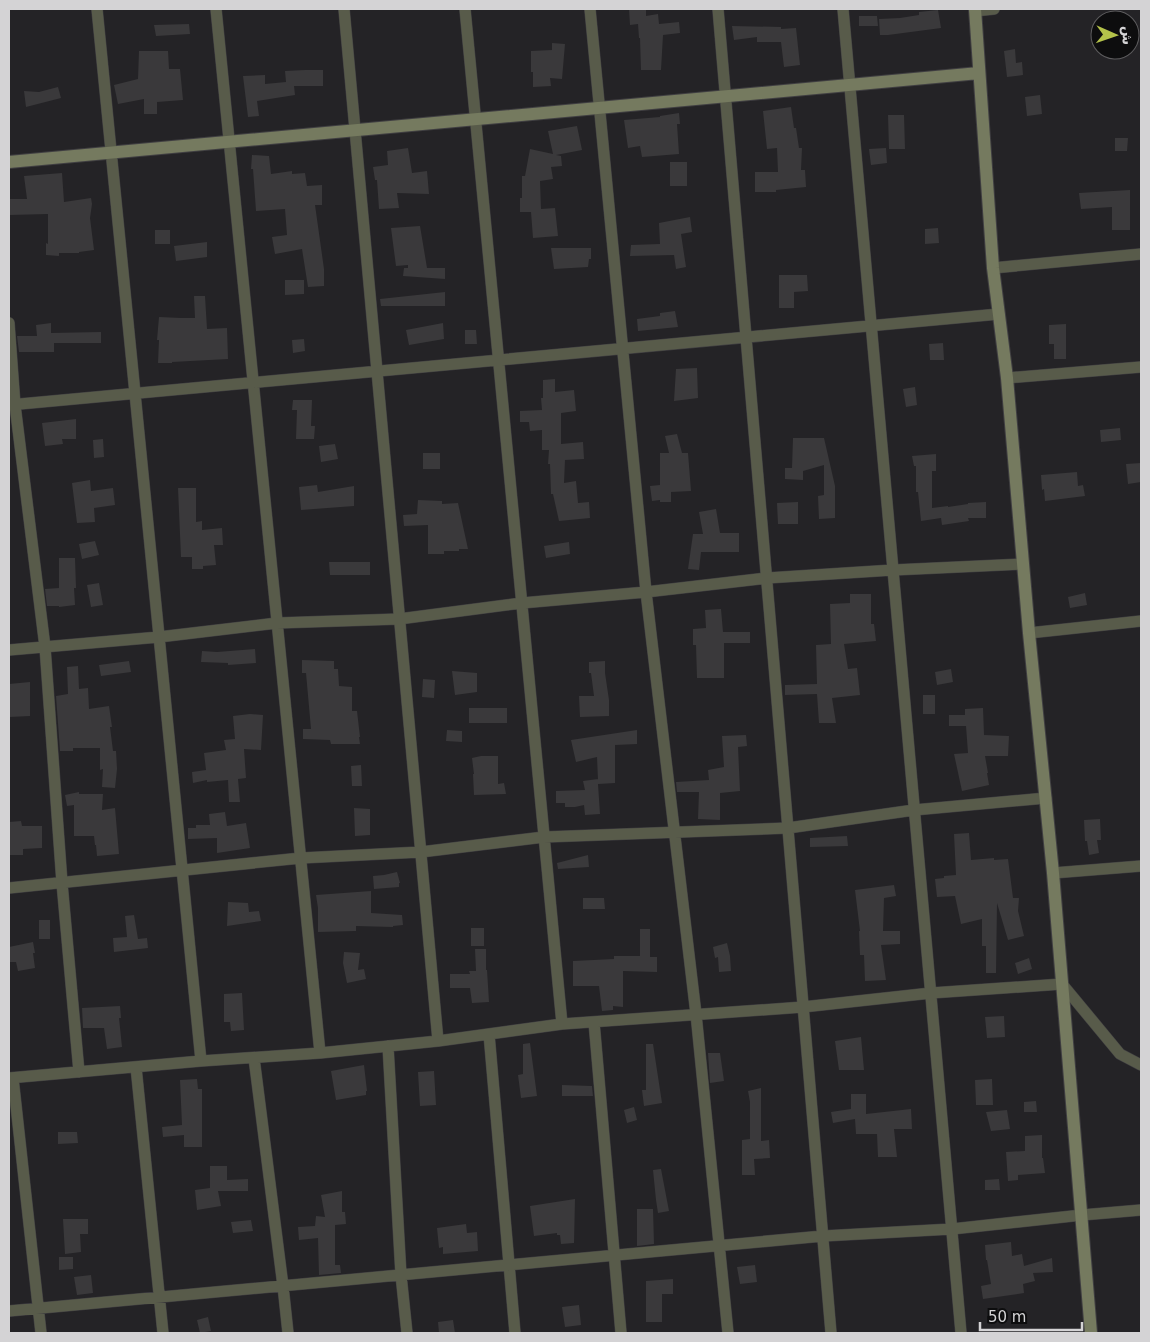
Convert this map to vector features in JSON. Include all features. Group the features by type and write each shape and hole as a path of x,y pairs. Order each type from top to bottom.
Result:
{"street":[{"path":"97,9 201,1061"},
{"path":"216,9 320,1053"},
{"path":"344,9 438,1041"},
{"path":"465,9 562,1024"},
{"path":"590,9 646,592 696,1014 728,1333"},
{"path":"718,9 831,1333"},
{"path":"843,9 961,1333"},
{"path":"994,9 975,10 993,268 1007,378 1029,633 1053,873 1092,1333"},
{"path":"9,162 979,73"},
{"path":"993,268 1141,254"},
{"path":"12,405 999,314"},
{"path":"9,323 12,405 45,647 62,883 79,1072"},
{"path":"1007,378 1141,367"},
{"path":"9,650 159,637 277,623 399,619 522,603 646,592 766,578 1023,564"},
{"path":"1029,633 1141,621"},
{"path":"9,888 300,858 421,852 544,836 788,828 914,810 1046,798"},
{"path":"1053,873 1141,866"},
{"path":"41,1333 11,1078 201,1061 320,1053 438,1041 562,1024 1062,984"},
{"path":"1062,984 1120,1054 1141,1064"},
{"path":"594,1022 622,1333"},
{"path":"489,1034 514,1333"},
{"path":"388,1046 406,1333"},
{"path":"254,1058 288,1333"},
{"path":"136,1067 163,1333"},
{"path":"9,1311 823,1236 952,1229 1141,1210"}],"building":[{"path":"629,9 646,9 646,16 658,14 659,24 679,22 680,33 663,35 661,70 641,70 638,24 630,25"},
{"path":"938,10 941,28 880,35 879,19 900,18 919,15 919,12"},
{"path":"859,16 877,16 878,26 859,26"},
{"path":"189,24 190,34 156,36 154,25"},
{"path":"732,26 796,28 800,65 784,67 781,42 757,42 757,37 734,40"},
{"path":"552,43 565,44 562,79 550,78 551,86 533,87 531,51 552,50"},
{"path":"1015,49 1016,63 1022,62 1023,75 1007,77 1004,51"},
{"path":"139,51 168,51 169,69 180,69 183,100 157,102 157,114 144,114 144,99 118,104 114,85 138,79"},
{"path":"323,70 323,86 294,86 295,95 257,101 259,116 248,117 243,76 265,75 265,84 286,82 285,71"},
{"path":"58,87 61,98 26,107 24,91 39,92"},
{"path":"1040,95 1042,114 1027,116 1025,97"},
{"path":"791,107 799,148 802,148 801,170 805,170 806,187 776,190 776,192 755,192 755,172 778,172 777,148 767,149 763,111"},
{"path":"679,113 680,124 677,124 679,154 642,157 640,146 628,148 624,120 660,117"},
{"path":"888,115 904,115 905,149 889,149"},
{"path":"577,126 582,150 556,155 561,156 562,166 551,167 553,179 540,181 541,209 555,208 558,236 533,238 531,212 520,212 522,176 525,176 530,149 553,154 548,131"},
{"path":"1115,138 1128,138 1127,151 1115,151"},
{"path":"408,148 412,173 427,171 429,194 397,193 399,208 379,209 377,180 375,180 373,167 388,165 387,151"},
{"path":"886,148 887,163 871,165 869,149"},
{"path":"252,155 269,156 271,174 292,171 292,174 305,173 307,186 322,185 322,205 315,205 324,269 324,286 308,287 302,249 275,254 272,237 287,235 285,209 256,211 253,169 251,169"},
{"path":"670,162 687,162 687,186 670,186"},
{"path":"62,173 64,202 91,198 90,218 94,250 79,253 59,253 59,256 46,255 48,214 9,215 9,199 27,199 24,176"},
{"path":"1130,190 1130,230 1112,230 1112,207 1081,209 1079,193"},
{"path":"690,217 692,232 681,234 686,267 676,269 674,255 630,256 631,245 660,244 659,223"},
{"path":"420,226 427,268 445,268 445,279 403,276 404,268 408,268 408,265 396,266 391,228"},
{"path":"938,228 939,243 925,244 925,229"},
{"path":"155,230 170,230 170,244 155,244"},
{"path":"207,242 207,257 176,261 174,246"},
{"path":"551,248 591,248 591,259 589,259 588,267 554,269"},
{"path":"779,275 807,275 808,291 794,292 794,308 779,308"},
{"path":"285,280 304,280 304,294 285,295"},
{"path":"445,292 445,306 381,306 380,299"},
{"path":"194,296 205,296 207,329 227,328 228,359 158,363 159,317 195,318"},
{"path":"675,311 678,327 638,331 637,319 660,316 660,313"},
{"path":"51,323 51,333 101,332 101,343 54,343 54,352 19,352 17,336 37,336 36,325"},
{"path":"443,323 444,339 409,345 406,330"},
{"path":"1066,324 1066,359 1054,359 1054,344 1049,344 1049,325"},
{"path":"465,330 476,330 477,344 465,344"},
{"path":"304,339 305,351 293,353 292,340"},
{"path":"943,343 944,360 930,360 929,344"},
{"path":"697,368 698,398 674,401 676,369"},
{"path":"555,379 555,392 574,390 576,411 561,413 561,444 583,442 584,459 565,460 564,483 576,481 578,503 589,502 590,518 559,521 553,494 551,494 550,464 548,464 549,450 542,450 542,430 530,431 529,422 520,422 520,411 542,410 543,380"},
{"path":"915,387 917,405 906,407 903,389"},
{"path":"293,400 312,400 311,426 315,426 314,439 296,439 297,410 292,410"},
{"path":"76,419 76,439 62,439 63,444 45,446 42,423"},
{"path":"1120,428 1121,440 1101,442 1100,430"},
{"path":"677,434 682,453 688,453 691,491 671,492 671,502 652,501 650,486 660,485 660,453 669,453 665,436"},
{"path":"793,438 824,438 835,486 835,518 819,519 818,496 824,495 824,465 803,471 803,480 785,479 785,468 792,468"},
{"path":"103,439 104,457 94,458 93,440"},
{"path":"335,444 338,459 321,462 319,446"},
{"path":"423,453 440,453 440,469 423,469"},
{"path":"936,454 936,471 932,471 932,508 986,502 986,518 968,518 969,521 942,525 941,518 921,521 918,492 916,492 916,466 914,466 912,456"},
{"path":"1141,463 1141,482 1128,484 1126,464"},
{"path":"1077,472 1078,486 1083,485 1085,496 1045,501 1041,475"},
{"path":"90,480 91,491 113,488 115,505 94,508 95,522 77,523 72,483"},
{"path":"317,485 318,492 354,486 354,506 301,510 299,487"},
{"path":"178,488 196,488 196,522 202,521 202,530 222,528 223,545 214,545 216,565 203,566 203,569 192,569 192,557 181,557"},
{"path":"418,500 442,501 442,504 458,503 468,549 444,551 444,554 428,554 428,525 404,526 403,515 417,514"},
{"path":"798,502 798,524 778,524 777,503"},
{"path":"716,509 720,533 739,533 739,552 701,552 699,570 688,569 693,534 703,534 699,512"},
{"path":"95,541 99,555 82,559 79,544"},
{"path":"569,542 570,554 546,558 544,546"},
{"path":"59,558 75,558 75,605 47,606 45,589 59,588"},
{"path":"329,562 370,562 370,575 330,575"},
{"path":"99,583 103,605 91,607 87,585"},
{"path":"1085,593 1087,605 1070,608 1068,597"},
{"path":"850,594 871,594 871,624 874,624 876,641 844,644 848,669 857,668 860,695 832,698 836,723 819,723 817,694 785,695 785,685 817,684 816,645 831,644 830,604 850,603"},
{"path":"721,609 723,632 750,632 750,643 724,643 724,678 697,678 696,645 693,645 693,629 706,628 705,610"},
{"path":"255,649 256,663 228,665 228,663 201,662 202,651 217,652"},
{"path":"302,660 334,661 334,669 338,669 339,686 352,687 352,711 357,711 360,744 331,744 330,740 303,739 303,729 311,729 306,673 302,673"},
{"path":"129,661 131,672 101,676 99,665"},
{"path":"605,661 609,716 580,717 579,696 594,696 591,673 589,673 589,662"},
{"path":"78,666 79,689 88,688 89,709 109,706 113,751 116,751 115,788 102,787 103,769 100,770 100,748 73,748 73,751 60,751 56,696 68,694 67,667"},
{"path":"951,669 953,682 937,685 935,672"},
{"path":"452,671 477,673 477,692 455,695"},
{"path":"423,679 435,680 434,698 422,697"},
{"path":"30,682 30,716 9,717 9,684"},
{"path":"923,695 935,695 935,714 923,714"},
{"path":"469,708 507,708 507,723 469,723"},
{"path":"983,708 984,735 1009,736 1008,756 985,756 989,785 962,791 954,754 968,753 966,726 949,726 949,715 965,715 965,709"},
{"path":"263,715 261,750 244,749 246,778 238,779 240,802 229,802 228,780 207,782 207,780 193,783 192,772 206,770 204,753 226,750 224,740 235,739 233,716"},
{"path":"447,730 462,731 462,742 446,741"},
{"path":"637,730 637,744 615,745 615,783 598,784 600,814 585,815 584,805 565,807 565,803 556,803 556,791 585,790 583,781 598,779 597,757 576,762 571,740"},
{"path":"746,735 747,746 738,747 740,791 720,793 720,820 698,819 699,792 677,792 676,782 709,780 708,770 724,767 722,736"},
{"path":"498,756 498,784 504,783 506,794 474,795 472,758"},
{"path":"361,765 362,786 352,786 351,766"},
{"path":"79,792 79,794 103,794 102,810 115,808 119,854 97,856 94,836 74,836 74,805 67,806 65,795"},
{"path":"354,808 370,809 370,835 355,836"},
{"path":"225,812 227,826 246,823 250,848 217,853 217,838 188,839 188,828 196,828 196,825 210,825 209,814"},
{"path":"1100,819 1101,840 1097,840 1099,853 1089,855 1087,841 1085,841 1084,820"},
{"path":"21,821 22,826 42,826 42,848 23,849 23,855 9,855 9,822"},
{"path":"969,833 971,860 1008,859 1013,898 1019,898 1018,911 1024,936 1008,940 997,903 996,973 986,973 986,946 982,946 982,919 961,924 955,896 937,897 935,879 956,875 954,834"},
{"path":"847,836 848,846 810,847 810,838"},
{"path":"588,855 589,867 558,869 557,863"},
{"path":"397,872 400,883 399,887 374,889 373,876"},
{"path":"894,885 896,896 884,898 883,931 900,931 900,944 881,945 886,980 865,981 864,955 860,955 860,931 855,890"},
{"path":"371,891 371,913 402,915 403,925 393,927 356,926 356,931 318,932 316,895"},
{"path":"583,898 604,898 605,909 583,909"},
{"path":"228,902 248,903 249,912 259,911 261,921 227,926"},
{"path":"134,915 138,939 147,938 148,948 114,952 113,938 127,937 125,916"},
{"path":"39,920 50,920 50,939 39,939"},
{"path":"471,928 484,928 484,946 471,946"},
{"path":"640,929 650,929 650,957 657,957 657,972 623,971 623,1007 613,1006 613,1010 602,1011 599,986 573,986 573,961 614,959 614,956 640,956"},
{"path":"33,942 35,968 18,971 16,962 9,962 9,947"},
{"path":"727,943 731,971 719,972 718,957 715,958 713,947"},
{"path":"475,949 486,949 489,1002 472,1003 470,988 450,988 450,974 470,974 469,971 476,971"},
{"path":"344,952 360,953 358,970 364,969 366,979 347,983 343,963"},
{"path":"1029,958 1032,969 1018,974 1015,963"},
{"path":"242,993 244,1030 231,1031 230,1022 224,1022 224,994"},
{"path":"120,1006 121,1018 119,1018 122,1047 107,1049 104,1028 83,1028 82,1008"},
{"path":"1004,1016 1005,1037 987,1038 985,1017"},
{"path":"861,1037 864,1070 839,1070 835,1041"},
{"path":"530,1043 537,1096 521,1098 518,1075 523,1074 523,1044"},
{"path":"646,1044 653,1044 662,1103 644,1106 642,1090 646,1090"},
{"path":"708,1053 720,1053 724,1081 710,1083"},
{"path":"364,1065 366,1095 336,1100 331,1071"},
{"path":"434,1071 436,1105 420,1106 418,1072"},
{"path":"197,1079 198,1089 202,1089 202,1147 184,1147 184,1135 163,1137 162,1127 182,1125 180,1080"},
{"path":"992,1079 993,1105 976,1105 975,1080"},
{"path":"562,1085 592,1086 593,1096 562,1096"},
{"path":"761,1088 761,1141 769,1140 770,1158 754,1159 755,1175 742,1175 742,1140 750,1139 750,1102 748,1091"},
{"path":"851,1094 866,1094 866,1114 911,1109 912,1129 894,1129 897,1157 878,1157 877,1134 856,1134 855,1119 833,1123 831,1112 851,1109"},
{"path":"1036,1101 1037,1112 1024,1112 1024,1102"},
{"path":"634,1107 637,1120 627,1123 624,1110"},
{"path":"1007,1110 1010,1129 991,1131 986,1112"},
{"path":"58,1132 77,1132 78,1143 58,1144"},
{"path":"1042,1135 1042,1158 1045,1173 1018,1175 1018,1180 1008,1181 1006,1152 1025,1151 1025,1136"},
{"path":"210,1166 227,1166 227,1180 248,1179 248,1191 218,1191 221,1206 197,1210 195,1190 210,1188"},
{"path":"661,1169 669,1211 658,1213 653,1170"},
{"path":"999,1179 1000,1190 985,1190 985,1180"},
{"path":"342,1191 342,1212 345,1212 346,1224 335,1225 335,1265 340,1265 341,1273 319,1275 318,1238 299,1240 298,1227 315,1226 316,1216 325,1217 321,1195"},
{"path":"575,1199 574,1243 561,1244 560,1235 557,1235 557,1233 534,1236 530,1206"},
{"path":"637,1209 653,1209 654,1244 637,1246"},
{"path":"63,1219 88,1219 88,1234 80,1234 81,1252 65,1254"},
{"path":"251,1220 253,1231 233,1233 231,1222"},
{"path":"466,1224 467,1233 477,1232 478,1251 443,1254 443,1247 439,1248 437,1228"},
{"path":"1011,1242 1012,1256 1022,1254 1024,1266 1052,1258 1053,1272 1033,1273 1035,1281 1023,1284 1024,1293 983,1299 981,1286 991,1284 985,1245"},
{"path":"59,1257 73,1257 73,1269 59,1270"},
{"path":"755,1265 757,1282 740,1284 737,1267"},
{"path":"91,1275 93,1293 77,1295 74,1277"},
{"path":"673,1279 673,1294 662,1294 662,1322 646,1322 646,1281"},
{"path":"579,1305 581,1325 565,1327 562,1307"},
{"path":"208,1317 211,1331 200,1333 197,1320"},
{"path":"453,1320 455,1333 439,1333 438,1322"}]}
